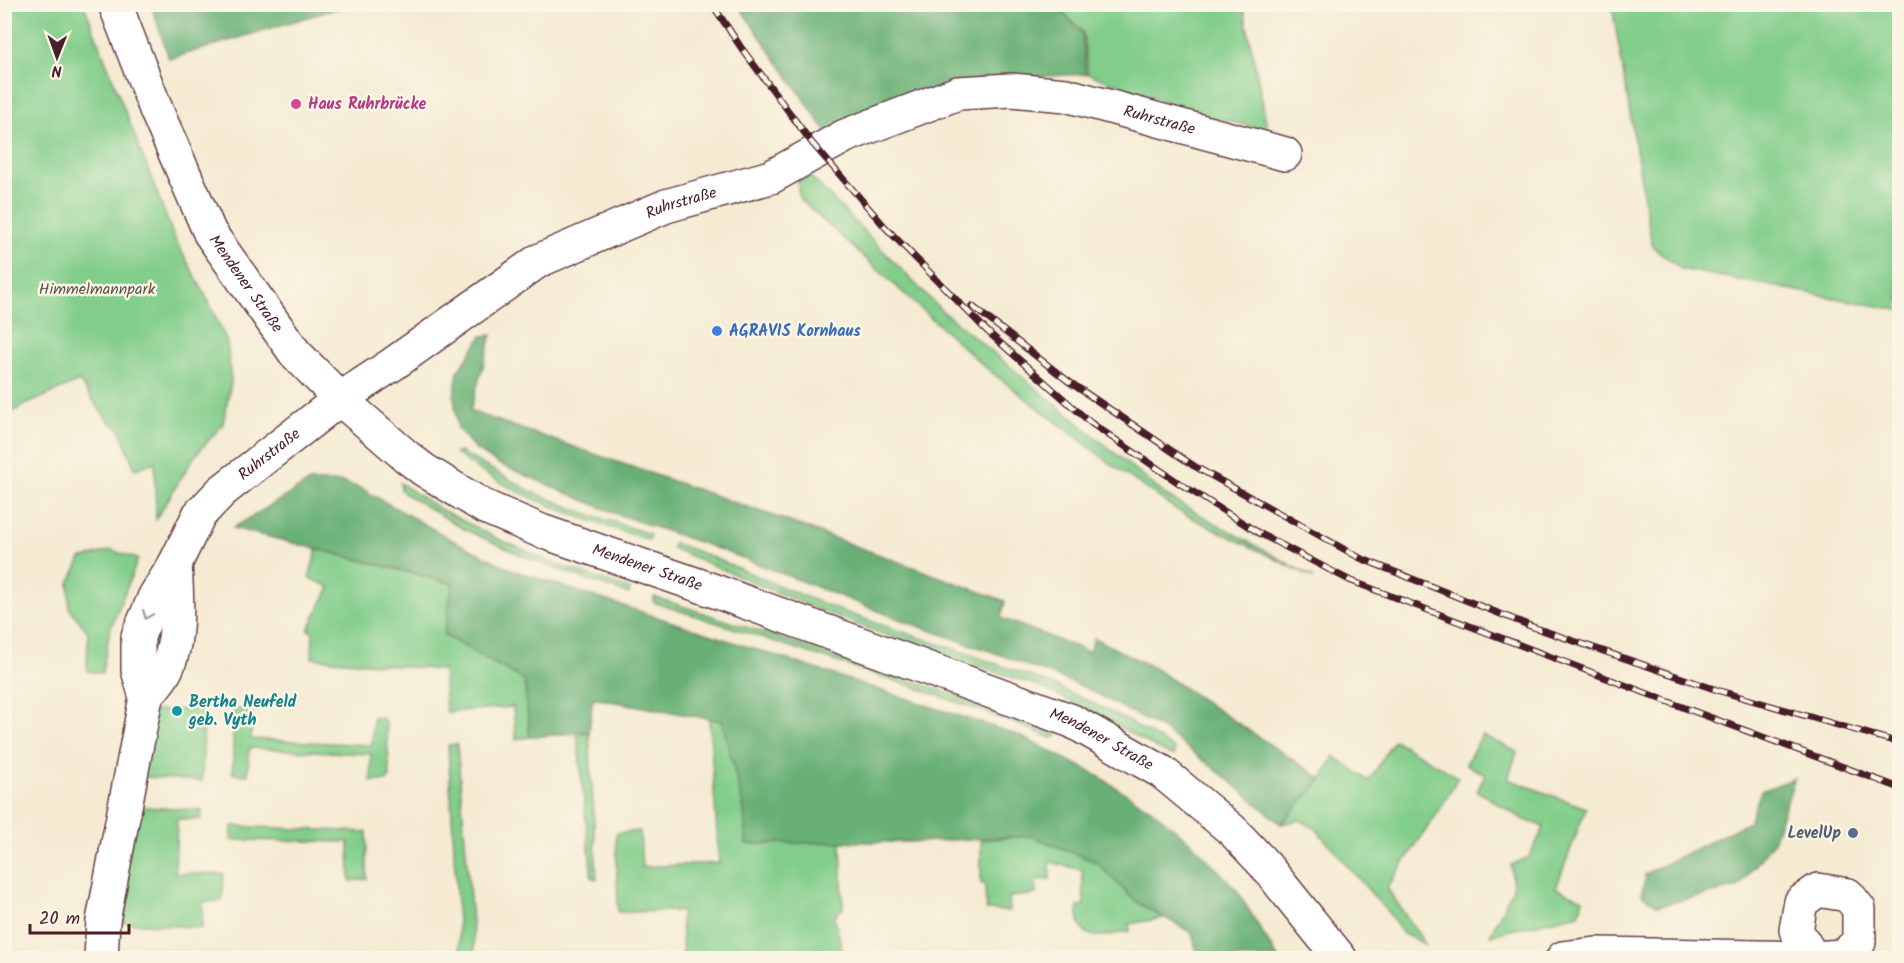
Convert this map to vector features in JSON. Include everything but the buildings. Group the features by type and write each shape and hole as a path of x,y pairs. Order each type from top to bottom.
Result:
{"street":[{"name":"Mendener Straße","path":"115,4 157,112 210,233 295,353 340,399 424,470 483,506 541,531 723,594 1072,721 1162,772 1232,830 1265,865 1340,958"},
{"name":"Ruhrstraße","path":"101,958 104,921 146,698 164,674 173,647 178,601 175,564 199,515 222,491 340,399 538,261 666,206 771,177 844,136 958,93 1011,90 1066,95 1285,154"},
{"path":"1563,958 1598,954 1813,958"}],"green space":[{"path":"151,4 348,4 348,5 169,59"},
{"name":"Himmelmannpark","path":"4,5 84,5 174,237 208,300 227,342 231,382 223,424 194,457 156,519 155,462 135,469 119,428 108,421 79,381 5,416"},
{"path":"738,5 1055,5 1082,33 1086,74 955,81 828,134"},
{"path":"1056,5 1243,5 1268,131 1193,112 1088,74 1083,32"},
{"path":"1612,5 1899,5 1899,310 1681,269 1652,246"},
{"path":"809,175 940,309 1168,497 1314,578 1180,512 1115,467 985,367 800,199 797,182"},
{"path":"492,335 470,411 771,515 1005,601 1001,618 1089,652 1094,638 1154,668 1322,779 1281,824 1164,730 1086,688 909,623 724,551 614,513 499,464 476,450 458,429 454,397 458,371 482,336"},
{"path":"460,452 532,492 577,510 650,534 649,540 573,515 524,494 500,482 455,453"},
{"path":"309,482 341,482 360,488 458,543 513,570 1018,735 1093,773 1152,810 1193,844 1236,889 1278,958 1198,958 1192,933 1135,901 1096,862 1031,836 915,842 746,844 744,808 722,721 593,698 589,732 530,737 524,680 444,635 453,583 233,528"},
{"path":"400,483 440,509 496,538 556,564 630,589 629,594 553,568 464,529 405,494 401,490"},
{"path":"674,543 847,613 974,656 1056,687 1135,725 1174,749 1175,755 1169,755 1091,711 1038,686 883,634 814,608 672,548"},
{"path":"317,549 453,584 444,635 524,680 530,737 516,739 513,707 446,712 443,670 312,658 313,631 308,630 330,587 309,578"},
{"path":"111,550 138,559 110,630 102,673 87,671 88,632 69,608 69,583 81,559"},
{"path":"654,597 940,690 1057,733 1057,736 1052,738 923,690 653,602"},
{"path":"204,709 202,781 130,776 143,711"},
{"path":"233,709 252,710 251,739 372,745 373,717 383,719 386,724 390,777 386,781 371,781 371,754 249,748 248,775 233,774"},
{"path":"709,718 722,721 744,808 746,844 841,842 843,908 834,916 844,958 683,958 681,911 618,912 616,833 640,831 642,867 719,863"},
{"path":"589,732 597,879 592,878 577,733"},
{"path":"1482,735 1517,752 1508,779 1586,808 1556,888 1583,899 1579,914 1490,935 1513,888 1511,865 1529,857 1544,827 1523,819 1477,791 1485,775 1466,764"},
{"path":"1394,740 1458,777 1442,806 1387,888 1425,944 1403,934 1391,916 1315,828 1300,820 1281,824 1322,779 1334,756 1369,781"},
{"path":"457,744 475,958 460,958 448,745"},
{"path":"1795,778 1773,842 1739,887 1658,906 1642,895 1645,874 1749,822 1761,791"},
{"path":"125,806 202,810 201,819 177,819 175,873 224,874 222,901 203,902 202,928 104,921"},
{"path":"232,826 367,832 367,879 350,881 349,842 231,840"},
{"path":"1031,836 1096,862 1135,901 1163,918 1129,924 1130,931 1102,936 1089,934 1084,931 1078,918 1078,906 1084,905 1082,870 1050,862 1050,879 1035,880 1036,894 1009,897 1010,911 986,910 985,884 981,884 981,840"}],"railway":[{"path":"712,4 812,143 886,228 988,332 1091,423 1179,483 1259,533 1349,580 1900,788"},
{"path":"972,306 1068,381 1194,466 1360,558 1533,627 1720,691 1900,743"}],"place":[{"name":"Haus Ruhrbrücke","path":"296,104"},
{"name":"AGRAVIS Kornhaus","path":"717,331"},
{"name":"Bertha Neufeld geb. Vyth","path":"177,711"},
{"name":"LevelUp","path":"1853,833"}]}
